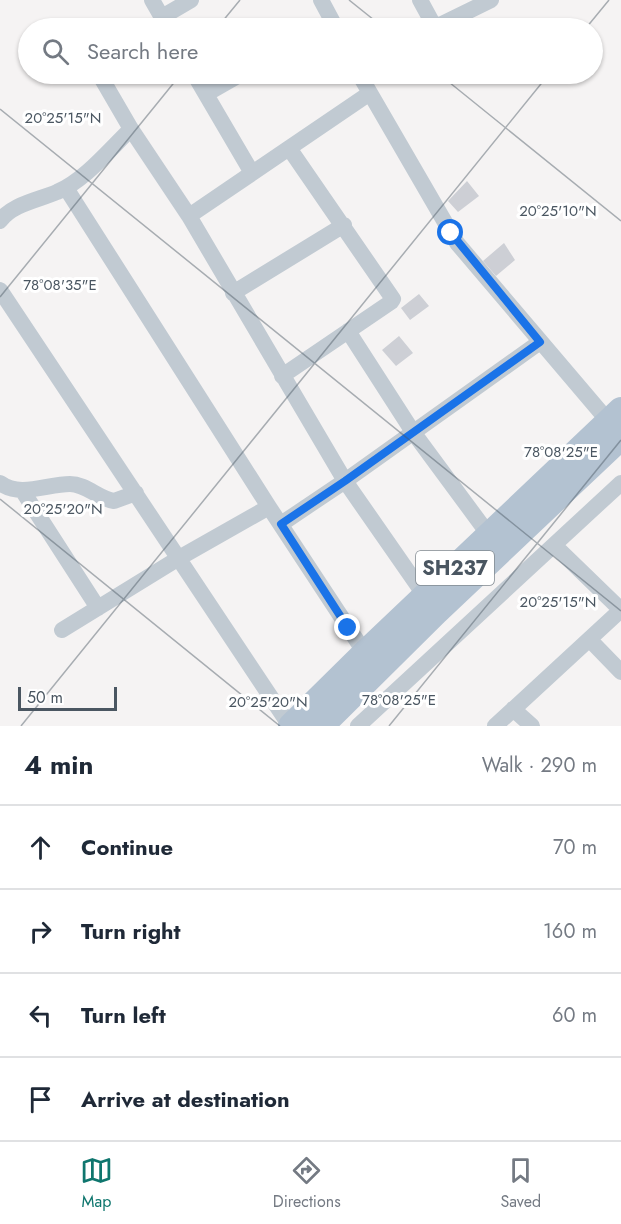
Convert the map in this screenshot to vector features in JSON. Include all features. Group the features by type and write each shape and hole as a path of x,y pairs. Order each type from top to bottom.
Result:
{"main road":[{"name":"SH237","path":"305,723 365,653 489,535 617,423"},
{"name":"SH237","path":"305,723 436,612 617,423"}],"street":[{"path":"152,0 162,18"},
{"path":"171,18 191,0"},
{"path":"321,0 326,18"},
{"path":"420,0 430,18"},
{"path":"454,18 491,0"},
{"path":"105,84 131,129 189,216 345,481 425,596"},
{"path":"200,84 252,173"},
{"path":"206,94 224,84"},
{"path":"365,84 457,243 540,342 617,423"},
{"path":"189,216 370,93"},
{"path":"0,221 13,210 66,188 131,129"},
{"path":"282,376 393,299 290,148"},
{"path":"66,188 268,507 365,653"},
{"path":"233,293 344,225"},
{"path":"0,290 179,558 305,723"},
{"path":"348,331 414,432 489,535"},
{"path":"281,524 540,342"},
{"path":"0,483 11,489 22,490 76,484 114,501 136,494"},
{"path":"358,726 621,483"},
{"path":"22,490 98,608"},
{"path":"62,630 179,558 268,507"},
{"path":"495,726 621,610 554,545"},
{"path":"590,640 621,672"},
{"path":"513,709 532,726"}],"building":[{"path":"467,181 479,196 458,212 448,201"},
{"path":"504,243 515,260 496,276 483,261"},
{"path":"419,294 429,306 410,320 401,308"},
{"path":"399,336 413,353 396,366 382,350"}],"route":[{"path":"348,628 281,524 540,342 451,233"}]}
